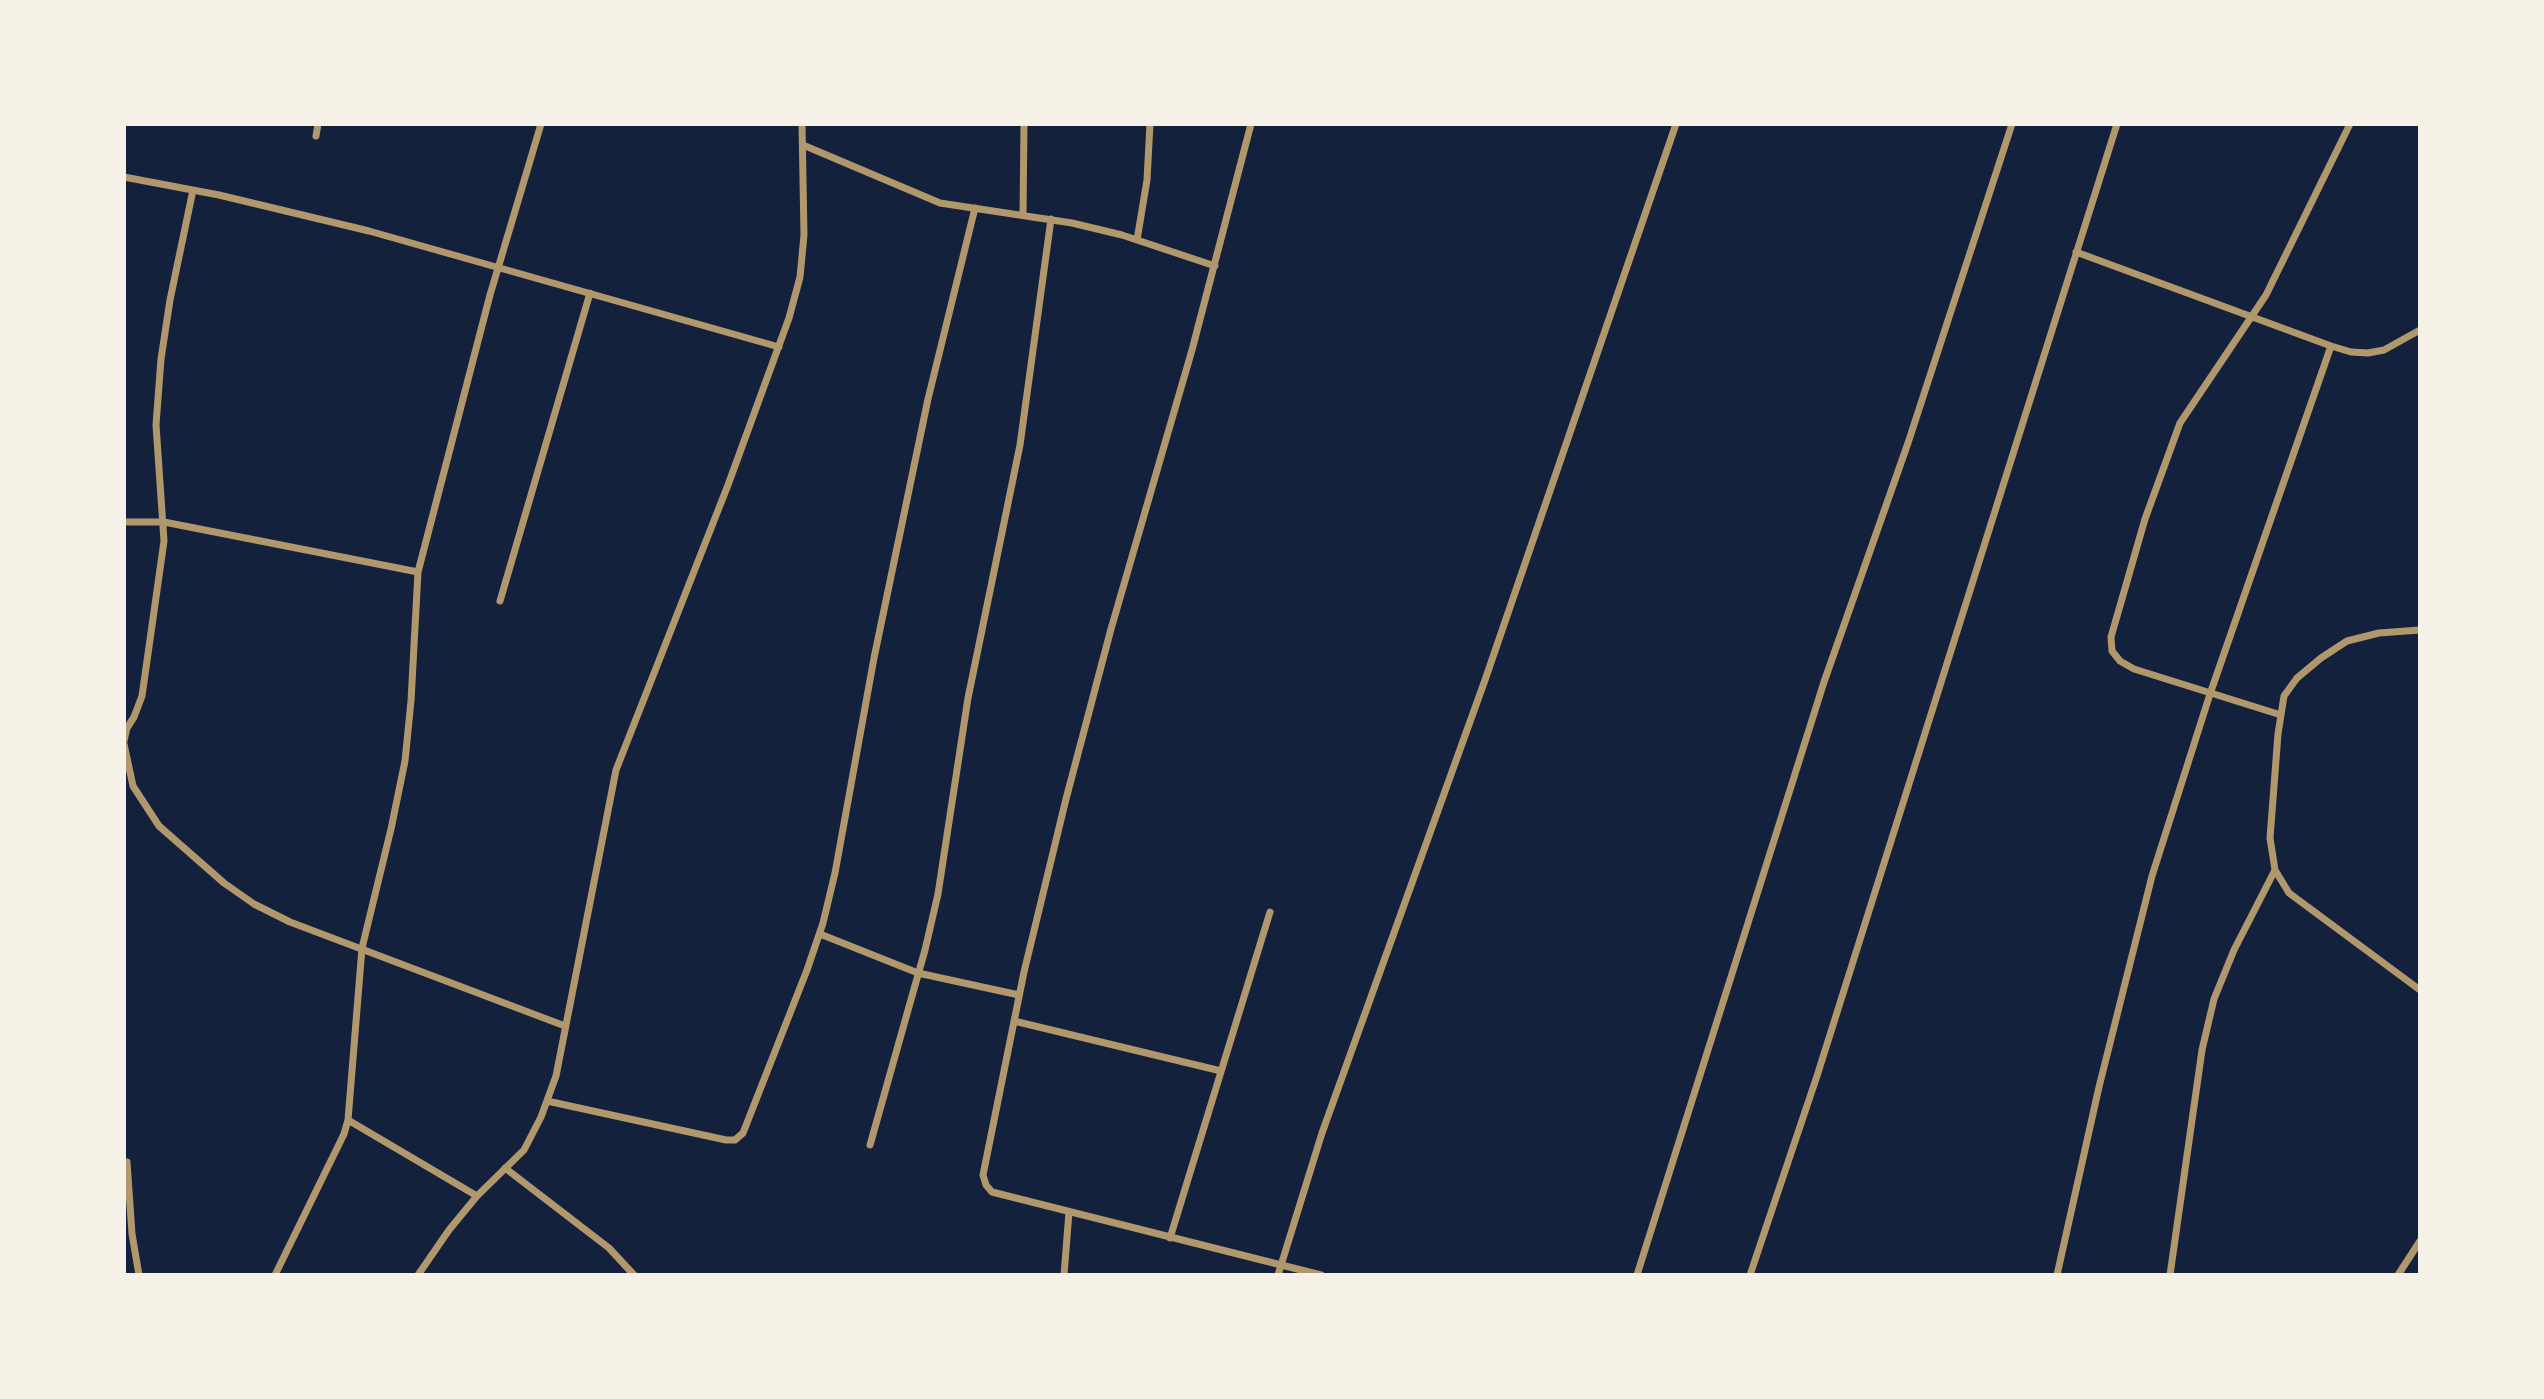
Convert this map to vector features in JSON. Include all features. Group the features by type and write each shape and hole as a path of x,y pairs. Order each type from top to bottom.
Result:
{"street":[{"path":"316,136 318,124"},
{"path":"275,1275 338,1147 348,1120 362,948 405,761 418,572 498,268 541,124"},
{"path":"418,1275 477,1196 524,1150 556,1076 616,769 728,485 779,347 800,277 804,235 802,124"},
{"path":"1023,215 1024,124"},
{"path":"1137,240 1147,180 1150,124"},
{"path":"1251,124 1215,266 1104,655 1066,799 1019,995 983,1175 992,1192 1321,1275"},
{"path":"1278,1275 1322,1133 1485,680 1676,124"},
{"path":"1637,1275 1824,682 1908,443 2012,124"},
{"path":"1750,1275 1826,1049 2117,124"},
{"path":"2281,715 2134,669 2120,661 2112,651 2111,637 2145,519 2180,423 2282,266 2350,124"},
{"path":"803,145 940,203 1051,219 1137,240 1215,266"},
{"path":"124,177 193,190 369,231 779,347"},
{"path":"193,190 172,289 161,359 156,425 164,541 142,696 127,728 124,742 133,786 159,826 224,883 254,904 290,922 565,1026"},
{"path":"547,1101 726,1140 735,1140 743,1133 820,934 835,873 874,658 928,399 975,208"},
{"path":"870,1145 939,894 968,698 1020,445 1051,219"},
{"path":"2076,252 2330,346 2368,353 2384,350 2420,330"},
{"path":"500,601 590,293"},
{"path":"2057,1275 2099,1087 2152,876 2210,694 2330,346"},
{"path":"124,522 164,523 418,572"},
{"path":"2420,630 2379,633 2347,641 2297,678 2284,696 2270,838 2276,870 2289,892 2420,990"},
{"path":"124,715 134,717"},
{"path":"2170,1275 2202,1050 2214,999 2234,950 2276,870"},
{"path":"1170,1238 1270,912"},
{"path":"820,934 918,972 1019,995"},
{"path":"1014,1021 1221,1071"},
{"path":"348,1120 477,1196"},
{"path":"127,1162 128,1235 138,1275"},
{"path":"505,1168 609,1248 634,1275"},
{"path":"1064,1275 1069,1212"},
{"path":"2398,1275 2420,1241"}]}
